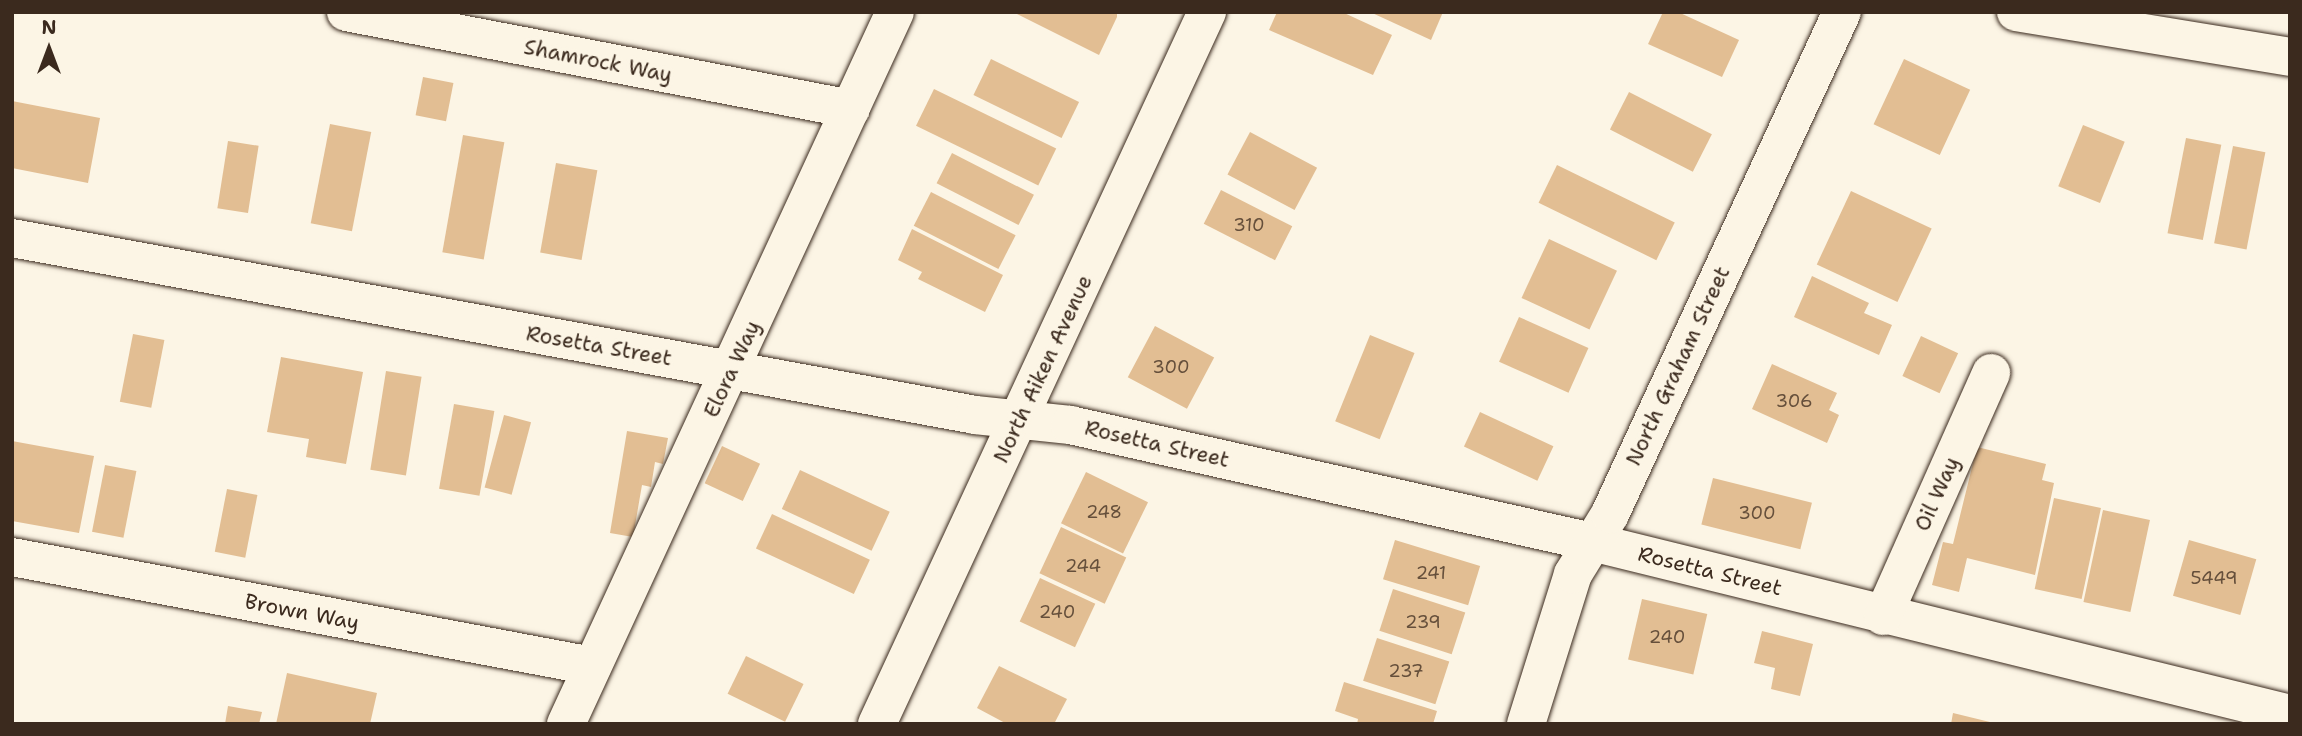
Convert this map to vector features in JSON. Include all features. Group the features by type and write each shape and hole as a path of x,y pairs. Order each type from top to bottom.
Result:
{"street":[{"name":"Shamrock Way","path":"346,12 851,109"},
{"name":"Elora Way","path":"566,724 732,370 895,12"},
{"name":"North Aiken Avenue","path":"877,724 1207,12"},
{"name":"North Graham Street","path":"1526,724 1573,574 1610,514 1842,12"},
{"path":"2016,12 2290,57"},
{"name":"Rosetta Street","path":"12,238 975,415 1070,425 1592,542 1883,616 2290,714"},
{"name":"Oil Way","path":"1883,616 1991,373"},
{"name":"Brown Way","path":"12,558 592,666"}],"building":[{"path":"1013,12 1117,12 1117,17 1099,55"},
{"path":"1277,12 1342,12 1392,35 1373,75 1269,30"},
{"path":"1370,12 1443,12 1431,40"},
{"path":"1663,12 1678,12 1739,40 1722,77 1648,44"},
{"path":"991,59 1079,102 1062,138 973,95"},
{"path":"1904,59 1970,90 1940,155 1874,124"},
{"path":"423,77 453,83 446,121 416,115"},
{"path":"934,89 1056,149 1038,185 916,126"},
{"path":"1629,92 1712,134 1693,172 1610,129"},
{"path":"12,101 100,118 88,183 12,168"},
{"path":"330,124 371,132 352,231 311,223"},
{"path":"2083,125 2125,142 2100,203 2058,186"},
{"path":"1250,132 1317,168 1295,210 1227,174"},
{"path":"463,135 504,142 484,259 442,252"},
{"path":"2186,138 2221,145 2203,240 2167,233"},
{"path":"228,141 259,146 248,213 217,208"},
{"path":"2233,146 2265,152 2247,249 2214,243"},
{"path":"952,153 1034,195 1019,225 937,183"},
{"path":"556,163 597,170 582,260 540,253"},
{"path":"1557,165 1675,222 1656,260 1539,203"},
{"path":"1221,190 1292,226 1275,260 1204,224"},
{"path":"1851,191 1932,229 1897,302 1817,264"},
{"path":"931,192 1016,235 998,269 914,226"},
{"path":"912,229 1003,275 985,312 918,279 922,272 898,260"},
{"path":"1549,239 1617,271 1590,330 1522,298"},
{"path":"1812,276 1869,303 1864,313 1892,325 1879,355 1794,317"},
{"path":"1519,317 1588,348 1568,393 1499,362"},
{"path":"1155,326 1214,357 1187,409 1128,377"},
{"path":"133,334 164,340 151,408 120,402"},
{"path":"1370,335 1415,353 1380,439 1335,421"},
{"path":"1921,336 1958,353 1940,393 1902,376"},
{"path":"281,357 363,372 346,464 306,457 309,439 267,432"},
{"path":"1772,364 1837,393 1829,410 1839,415 1827,443 1752,409"},
{"path":"386,371 422,377 406,475 370,470"},
{"path":"454,404 494,411 479,496 439,489"},
{"path":"1480,412 1553,446 1537,481 1464,446"},
{"path":"504,415 531,422 512,495 485,487"},
{"path":"627,431 668,438 663,464 655,462 651,487 642,485 633,537 610,533"},
{"path":"12,441 94,456 79,533 12,521"},
{"path":"722,446 760,464 743,501 705,483"},
{"path":"1977,447 2046,464 2042,480 2054,483 2035,575 1967,558 1959,592 1932,585 1943,542 1953,544"},
{"path":"105,465 136,471 123,538 92,532"},
{"path":"800,470 890,512 872,551 782,509"},
{"path":"1086,472 1148,502 1123,553 1061,523"},
{"path":"1713,478 1812,503 1800,549 1701,525"},
{"path":"227,489 257,495 245,558 215,552"},
{"path":"2054,498 2101,508 2082,599 2035,589"},
{"path":"2103,510 2150,520 2130,612 2083,602"},
{"path":"772,514 870,560 854,594 756,548"},
{"path":"1061,527 1126,557 1105,604 1039,573"},
{"path":"1395,540 1480,566 1468,605 1383,579"},
{"path":"2189,540 2256,559 2240,615 2173,596"},
{"path":"1040,578 1095,604 1075,647 1020,622"},
{"path":"1393,589 1465,612 1452,654 1379,631"},
{"path":"1642,599 1707,614 1693,674 1628,659"},
{"path":"1762,631 1813,644 1800,696 1771,689 1775,668 1754,663"},
{"path":"1377,638 1449,661 1435,704 1363,681"},
{"path":"746,656 804,684 785,722 728,694"},
{"path":"999,666 1067,699 1054,724 1007,724 977,708"},
{"path":"287,673 377,693 370,724 276,724"},
{"path":"1344,682 1437,711 1433,724 1357,724 1358,719 1335,711"},
{"path":"228,706 262,712 259,724 225,724"},
{"path":"1953,713 1994,723 1994,724 1951,724"}]}
